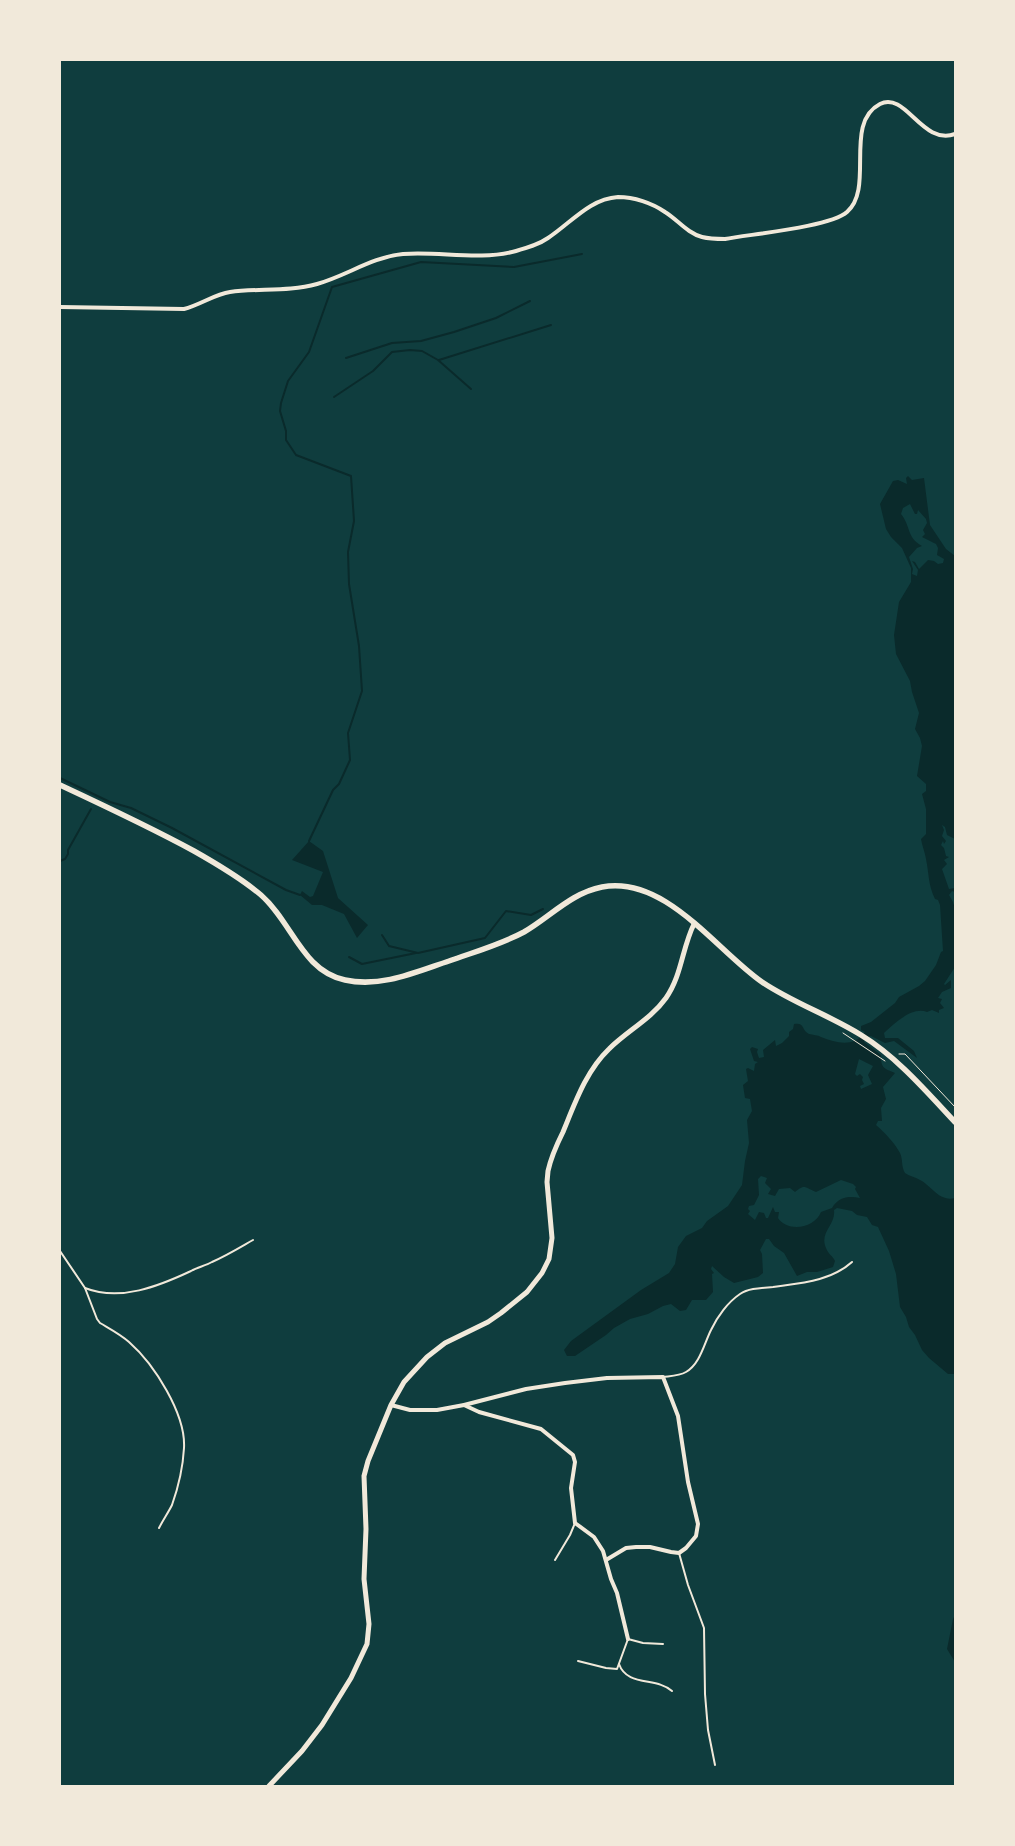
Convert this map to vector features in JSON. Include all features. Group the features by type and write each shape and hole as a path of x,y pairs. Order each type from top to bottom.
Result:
{"main road":[{"path":"60,785 176,842 244,882 262,896 276,911 300,948 316,967 325,973 344,980 364,983 385,981 418,972 489,947 523,932 575,897 601,887 624,886 649,893 664,901 694,924 747,970 769,986 868,1039 900,1065 955,1122"},
{"path":"269,1786 315,1736 345,1689 364,1651 370,1624 364,1579 366,1529 364,1476 368,1461 391,1405 404,1382 427,1357 446,1343 502,1313 527,1292 542,1273 548,1259 552,1238 547,1182 548,1171 576,1099 588,1076 604,1054 654,1012 668,995 678,976 688,937 694,924"}],"street":[{"path":"60,307 184,309 197,306 228,292 286,289 316,285 378,260 402,254 501,255 538,244 586,209 600,201 611,198 631,198 647,203 665,212 690,232 713,239 725,239 821,223 839,217 853,205 858,192 861,142 865,120 876,106 891,102 903,108 936,135 942,137 955,134"},
{"path":"391,1405 410,1410 425,1411 464,1405 514,1392 565,1383 607,1378 663,1377 678,1416 688,1482 698,1524 696,1536 679,1553 650,1546 636,1546 626,1548 606,1560"},
{"path":"464,1405 479,1412 541,1429 573,1455 575,1462 571,1488 575,1523 597,1540 606,1560 610,1579 617,1593 628,1639"}],"lane":[{"path":"85,1288 95,1292 142,1290 177,1278 214,1262 253,1240"},
{"path":"60,1251 85,1288 94,1316 100,1323 128,1340 143,1357 164,1389 180,1419 184,1448 180,1474 172,1504 159,1528"},
{"path":"663,1377 682,1374 692,1367 698,1359 714,1324 731,1302 742,1293 752,1289 836,1274 852,1262"},
{"path":"555,1560 575,1523"},
{"path":"679,1553 704,1628 704,1694 708,1730 715,1765"},
{"path":"578,1661 617,1669 628,1639 643,1643 663,1644"},
{"path":"619,1664 629,1676 645,1682 662,1684 672,1691"}],"path":[{"path":"852,1038 882,1059"},
{"path":"896,1055 905,1054 955,1107"}],"water":[{"path":"908,476 912,480 924,478 930,525 946,549 955,556 955,839 947,835 945,827 942,825 944,830 942,836 946,841 944,844 943,841 941,845 946,856 949,857 944,860 947,864 942,869 949,889 955,888 955,892 952,891 949,895 955,909 955,967 944,984 951,980 951,988 942,992 938,998 942,999 940,1003 944,1008 939,1010 939,1013 932,1010 927,1012 915,1011 898,1021 884,1033 885,1038 898,1038 914,1051 917,1058 894,1041 885,1043 871,1036 867,1037 864,1042 881,1055 881,1063 884,1067 895,1073 883,1087 886,1099 881,1108 882,1121 878,1121 876,1125 898,1149 905,1173 918,1179 944,1198 955,1198 955,1374 948,1374 929,1358 922,1350 909,1327 900,1307 896,1274 889,1251 878,1227 872,1225 867,1217 837,1208 834,1210 833,1220 826,1233 824,1242 835,1261 833,1267 797,1276 784,1253 774,1246 769,1239 766,1239 760,1250 763,1273 758,1277 734,1283 712,1266 711,1269 714,1273 712,1274 713,1292 706,1300 692,1300 686,1310 680,1311 671,1304 630,1319 575,1356 567,1356 564,1350 571,1341 641,1290 669,1273 675,1264 678,1247 686,1236 702,1228 707,1221 728,1206 742,1185 749,1143 747,1120 752,1111 750,1099 745,1098 743,1085 748,1081 746,1069 754,1071 755,1064 758,1062 754,1061 750,1049 752,1047 758,1049 759,1058 764,1057 763,1050 775,1040 776,1046 782,1043 789,1036 789,1032 793,1029 794,1024 800,1024 809,1034 833,1041 844,1043 855,1040 865,1032 861,1030 861,1026 871,1022 895,1003 899,997 925,981 943,951 940,905 931,889 926,856 921,839 926,834 926,809 922,794 926,791 926,784 917,776 922,746 915,729 919,713 910,681 896,654 894,635 899,602 911,582 911,568 902,548 886,529 880,504 893,481 898,480 907,484 906,478","holes":["910,504 915,514 917,514 918,510 926,519 927,523 923,530 925,534 922,537 936,544 938,548 937,555 944,559 943,563 938,564 928,560 919,569 915,562 912,561 918,570 917,576 912,574 913,569 909,557 917,548 922,546 913,539 901,514 903,508","859,1059 873,1066 868,1075 872,1084 861,1089 860,1086 864,1084 863,1077 860,1074 857,1076 855,1074","761,1176 767,1178 765,1183 771,1189 768,1194 775,1196 779,1189 790,1188 795,1192 805,1187 816,1192 841,1180 853,1184 860,1198 849,1197 841,1199 832,1208 821,1212 813,1222 801,1227 788,1226 782,1223 778,1218 779,1212 775,1212 773,1207 768,1218 766,1218 764,1213 759,1212 755,1220 748,1214 750,1211 748,1209 749,1206 754,1205 759,1195 758,1179"]},
{"path":"309,841 323,851 338,898 368,925 357,938 344,914 322,905 312,905 300,895 302,891 310,897 313,896 323,872 292,860"},
{"path":"955,1615 955,1662 947,1649"}],"waterway":[{"path":"309,841 333,790 339,784 350,760 348,733 362,691 359,646 349,584 348,552 354,521 351,476 296,455 286,440 286,431 280,411 288,381 309,352 332,287 421,262 514,267 582,254"},
{"path":"346,358 392,343 421,341 454,332 496,318 530,301"},
{"path":"439,360 551,325"},
{"path":"334,397 373,371 392,352 410,350 422,351 438,360 471,389"},
{"path":"60,778 110,802 131,808 286,890 300,895"},
{"path":"60,861 65,859 68,854 68,850 91,809"},
{"path":"382,935 389,946 418,953 485,938 506,911 531,915 543,909"},
{"path":"349,957 362,964 416,953"}]}
